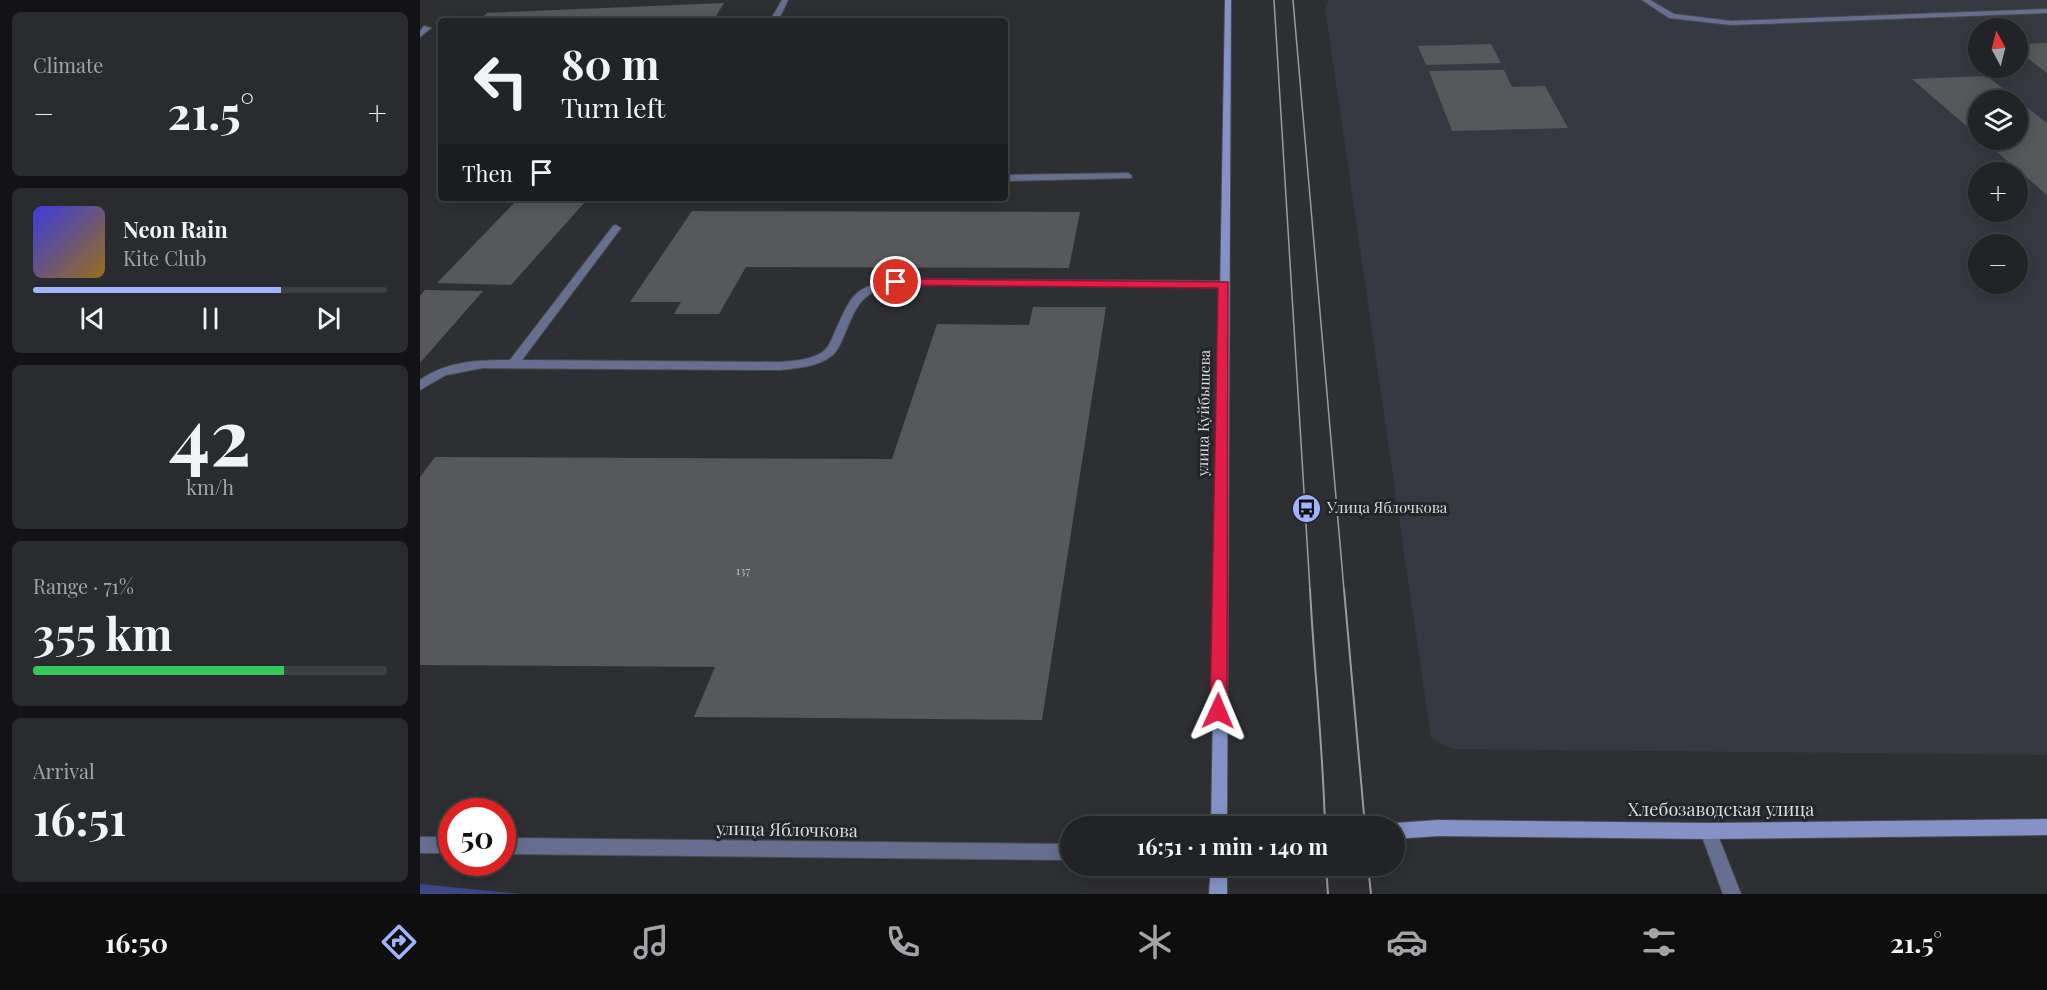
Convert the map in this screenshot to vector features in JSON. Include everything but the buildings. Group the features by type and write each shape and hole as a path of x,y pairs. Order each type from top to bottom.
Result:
{"main road":[{"name":"улица Куйбышева","path":"1219,816 1228,0"},
{"name":"Хлебозаводская улица","path":"1405,830 1438,828 1708,831 2047,826"},
{"path":"1218,894 1219,876"}],"street":[{"path":"776,18 785,0"},
{"path":"1645,0 1672,16 1731,23 2047,11"},
{"path":"420,35 427,28"},
{"path":"1008,178 1128,176"},
{"path":"513,364 616,228"},
{"path":"420,386 430,377 450,368 483,364 780,366 808,363 828,354 836,343 859,292 874,285 896,282 1224,284"},
{"path":"1708,831 1732,894"},
{"path":"420,845 438,845"},
{"name":"улица Яблочкова","path":"516,846 1060,852"}],"shaded area":[{"path":"1329,0 2047,0 2047,755 1452,749 1431,738 1325,7"},
{"path":"420,884 521,894 420,894"}],"tram line":[{"path":"1274,0 1310,590"},
{"path":"1293,0 1344,590"},
{"path":"1310,589 1324,816"},
{"path":"1344,589 1364,816"},
{"path":"1327,876 1328,894"},
{"path":"1369,876 1371,894"}],"place":[{"name":"Улица Яблочкова","path":"1306,508"}],"route":[{"path":"896,282 1224,284 1218,711"}]}
